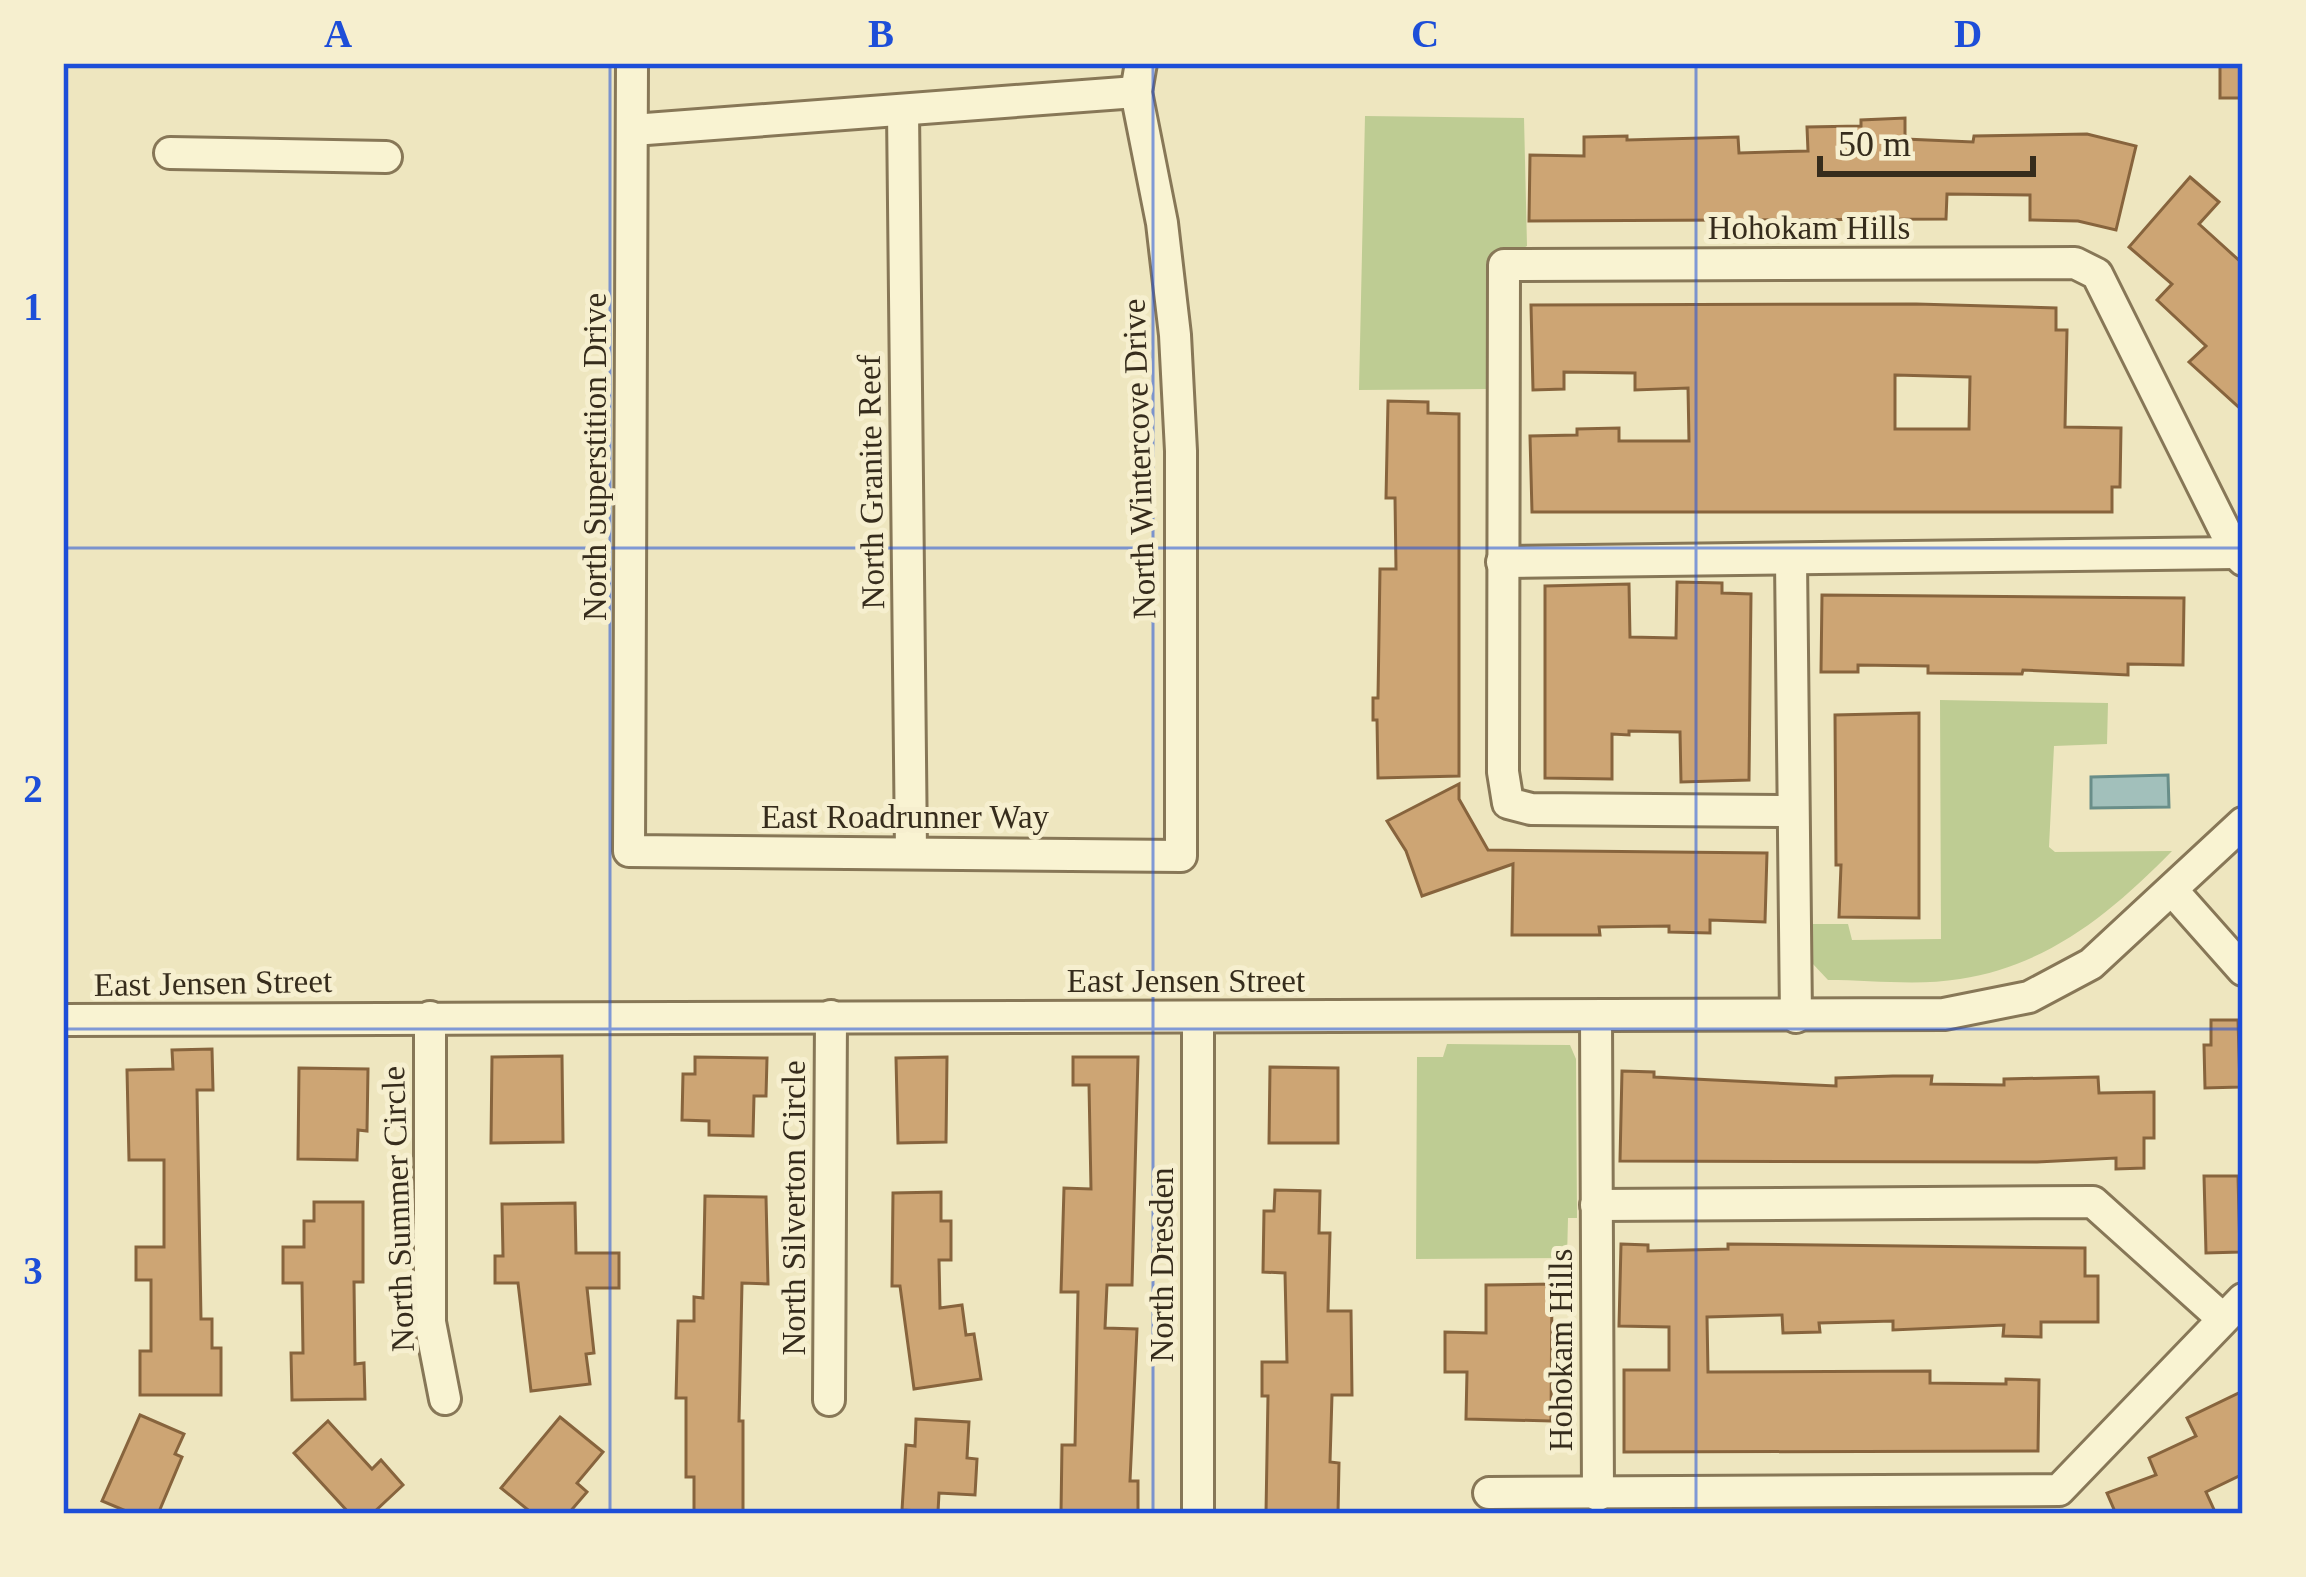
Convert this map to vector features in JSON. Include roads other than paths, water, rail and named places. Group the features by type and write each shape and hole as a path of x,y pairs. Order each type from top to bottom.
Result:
{"street":[{"name":"North Superstition Drive","path":"628,851 632,63"},
{"path":"633,130 903,111 1138,78"},
{"name":"North Wintercove Drive","path":"1138,78 1175,335 1181,452 1181,856"},
{"name":"North Granite Reef","path":"903,111 911,851"},
{"path":"170,153 386,158"},
{"name":"Hohokam Hills","path":"1502,562 2241,554 2097,274 2074,263 1504,265 1502,562 1502,772 1508,802 1531,809 1791,811"},
{"path":"1791,560 1796,1017"},
{"name":"East Jensen Street","path":"63,1021 1944,1014 2030,997 2091,964 2243,823"},
{"name":"East Roadrunner Way","path":"628,851 1181,856"},
{"path":"2172,890 2243,970"},
{"name":"North Silverton Circle","path":"829,1400 831,1016"},
{"name":"North Summer Circle","path":"430,1017 430,1322 445,1399"},
{"name":"North Dresden","path":"1198,1017 1198,1514"},
{"name":"Hohokam Hills","path":"1596,1017 1598,1495"},
{"name":"Hohokam Hills","path":"1490,1492 1868,1503 2059,1490 2233,1309 2093,1202 1596,1205"}],"water":[{"path":"2168,775 2169,807 2091,808 2091,777"}]}
